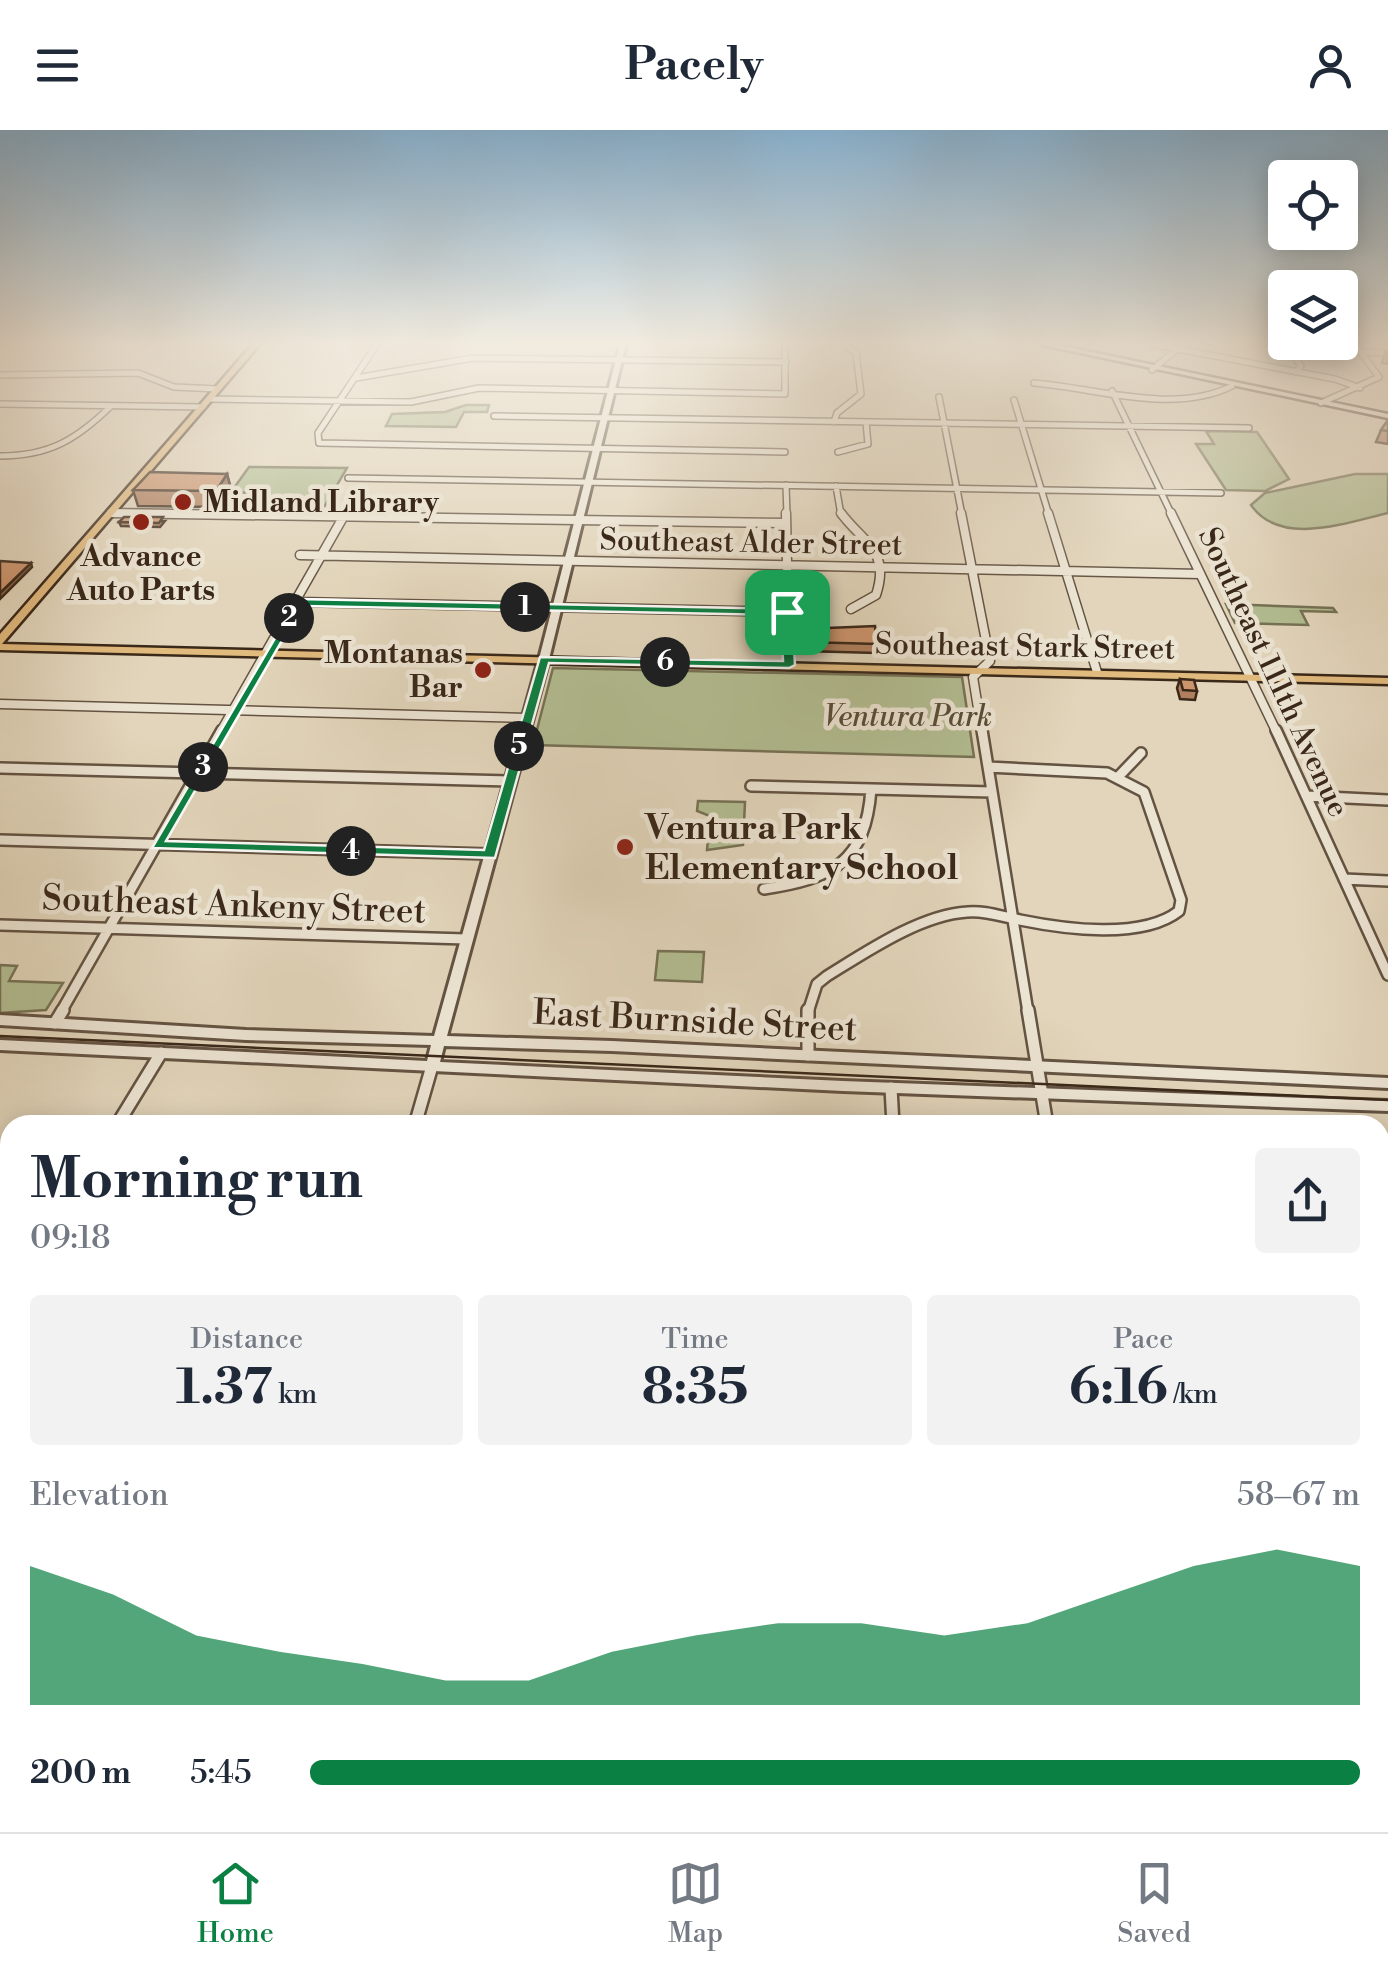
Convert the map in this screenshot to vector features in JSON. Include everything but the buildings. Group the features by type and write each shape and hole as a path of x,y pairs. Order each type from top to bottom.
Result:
{"main road":[{"path":"0,644 188,423"},
{"name":"Southeast Stark Street","path":"0,644 1388,681"}],"street":[{"path":"0,456 28,456 71,444 92,423"},
{"path":"325,423 318,434 319,443 785,452"},
{"path":"418,1115 544,659 603,423"},
{"path":"838,452 868,444 866,423"},
{"path":"944,423 990,661 973,677 1045,1115"},
{"path":"1020,423 1097,672"},
{"path":"1043,423 1249,428"},
{"name":"Southeast 111th Avenue","path":"1128,425 1388,974"},
{"path":"348,478 1220,493"},
{"path":"786,485 789,665"},
{"path":"836,486 842,515 872,540 878,567 876,595 851,609"},
{"path":"111,512 786,523"},
{"path":"55,1024 345,514"},
{"name":"Southeast Alder Street","path":"300,555 1200,574"},
{"path":"298,602 787,612"},
{"path":"0,704 527,718"},
{"path":"1119,776 1141,752"},
{"path":"808,1055 808,1003 825,976 946,915 978,911 1026,922 1145,926 1175,918 1180,900 1144,792 1119,776 988,767"},
{"path":"0,768 510,781"},
{"path":"751,786 992,792"},
{"path":"764,888 807,881 850,858 869,827 871,790"},
{"path":"1306,796 1388,800"},
{"path":"0,840 490,854"},
{"path":"1344,879 1388,881"},
{"name":"Southeast Ankeny Street","path":"0,925 466,939"},
{"name":"East Burnside Street","path":"0,1020 1388,1084"},
{"name":"East Burnside Street","path":"0,1044 892,1088 1388,1106"},
{"path":"124,1115 160,1052"},
{"path":"892,1088 893,1115"}],"green space":[{"path":"387,423 458,423 456,427"},
{"path":"1206,431 1257,432 1289,479 1265,491 1226,490 1196,444 1214,444"},
{"path":"249,467 347,468 323,509 243,512 256,493 231,492"},
{"path":"1355,474 1388,474 1388,513 1333,526 1296,529 1263,518 1251,505 1265,493"},
{"path":"1226,604 1333,608 1336,612 1301,611 1308,625 1235,623"},
{"name":"Ventura Park","path":"553,668 962,677 974,757 533,745"},
{"path":"698,801 745,802 743,845 707,850 710,816 697,811"},
{"path":"658,951 704,952 702,982 655,980"},
{"path":"0,965 17,966 9,981 63,983 46,1010 0,1013"}],"tram line":[{"path":"0,1036 1388,1100"}],"place":[{"name":"Midland Library","path":"183,502"},
{"name":"Advance Auto Parts","path":"141,522"},
{"name":"Montanas Bar","path":"483,670"},
{"name":"Ventura Park Elementary School","path":"625,847"}],"route":[{"path":"298,602 787,612 789,665 544,659 490,854 157,845 298,602"}]}
